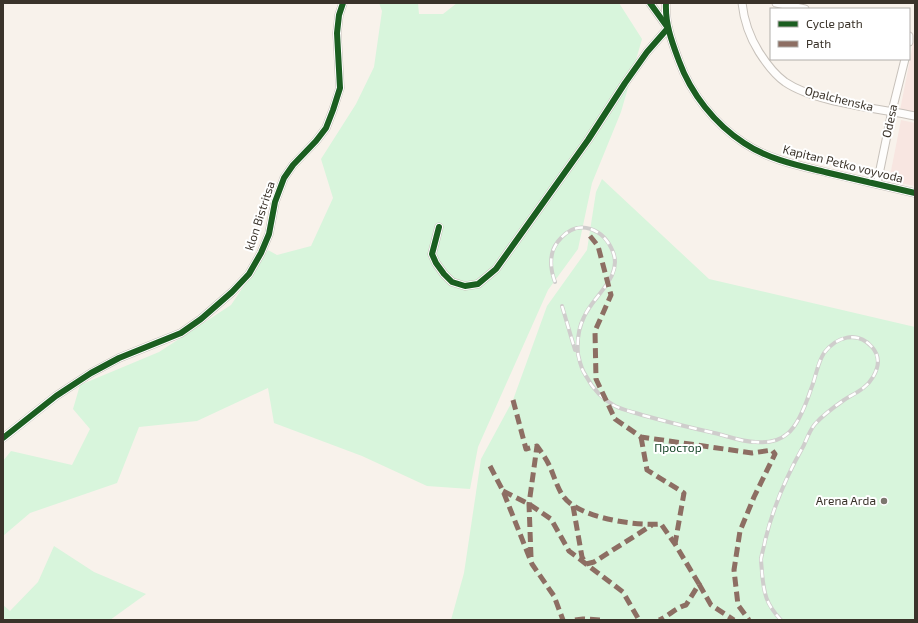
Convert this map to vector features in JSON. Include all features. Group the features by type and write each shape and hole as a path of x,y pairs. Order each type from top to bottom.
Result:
{"street":[{"name":"klon Bistritsa","path":"3,438 56,396 91,373 119,358 181,333 201,319 232,292 249,274 264,247 275,202 284,178 293,165 326,128 333,110 340,88 337,33 342,3"},
{"path":"439,227 432,254 436,264 452,282 464,286 478,284 496,269 588,140 624,83 647,52 668,28 650,3"},
{"name":"Kapitan Petko voyvoda","path":"666,3 668,28 684,75 710,113 729,132 745,144 789,163 915,193"},
{"name":"Opalchenska","path":"742,3 743,14 751,39 772,71 785,82 815,96 915,116"},
{"path":"776,3 801,8"},
{"name":"Odesa","path":"877,184 892,111 905,60"}],"shaded area":[{"path":"915,34 915,113 900,110"},
{"path":"901,120 915,123 915,186 889,181"}],"green space":[{"path":"379,3 418,3 419,14 443,14 457,3 619,3 642,39 621,112 592,183 578,249 548,290 478,447 470,489 427,486 362,456 274,423 268,388 197,421 139,427 117,483 30,513 3,536 3,461 11,451 72,465 90,429 73,409 80,385 159,352 231,305 268,250 277,255 311,246 333,198 321,159 356,104 374,67 382,11"},
{"name":"Простор","path":"602,179 709,279 915,327 915,620 451,620 464,573 481,459 513,400 547,306 587,250 596,192"},
{"path":"54,546 94,572 146,594 110,620 3,620 3,605 10,611 38,582"}],"railway":[{"path":"555,282 551,257 554,248 561,238 568,232 583,228 590,229 604,237 613,252 615,261 614,270 606,286 588,309 580,326 578,354 584,373 598,393 621,409 739,440 750,442 769,442 777,440 791,430 805,406 822,357 834,343 853,337 866,342 875,350 878,362 873,377 864,388 833,408 813,426 786,480 776,504 761,559 764,587 767,598 772,609 781,620"},
{"path":"562,306 575,350"}],"marked path":[{"path":"590,236 598,246 611,295 595,331 596,379 615,419 641,437 752,453 772,450 775,454 754,497 740,531 734,570 738,605 749,620"},
{"path":"513,400 526,449 537,446 549,464 561,493 570,504 581,510 608,519 637,524 661,524 675,544 699,584 686,605 659,620"},
{"path":"641,437 647,470 684,493 675,544"},
{"path":"531,557 529,504 537,446"},
{"path":"490,466 503,491 532,564 554,596 563,620"},
{"path":"503,491 529,504 551,519 569,551 623,592 639,620"},
{"path":"573,506 582,557 586,564 594,562 652,525"},
{"path":"699,584 711,605 734,620"},
{"path":"575,620 602,620"}],"cycle path":[{"path":"3,438 56,396 91,373 119,358 181,333 201,319 232,292 249,274 261,253 269,234 275,202 284,178 293,165 326,128 333,110 340,88 337,33 339,15 343,3"},
{"path":"439,227 432,254 436,263 452,282 465,286 478,284 496,269 588,140 647,52 668,28 650,3"},
{"path":"666,3 667,18 676,54 690,85 705,107 723,127 733,135 754,149 785,162 915,193"}],"place":[{"name":"Arena Arda","path":"884,501"}]}
